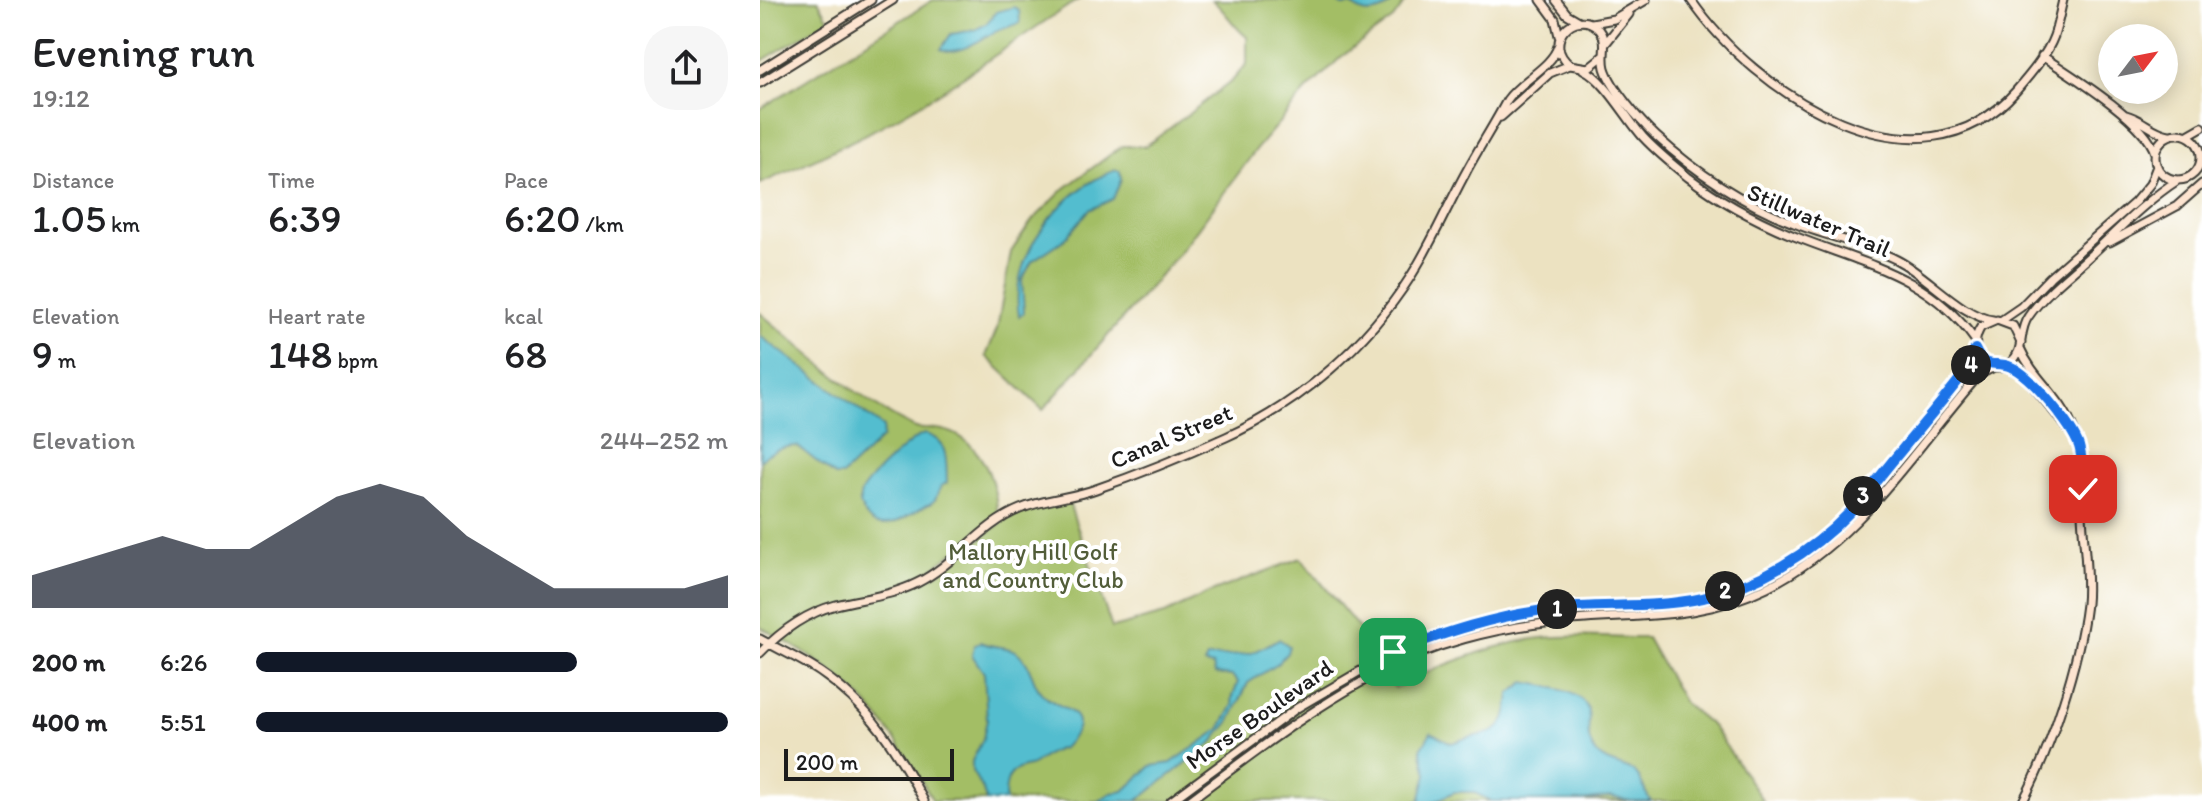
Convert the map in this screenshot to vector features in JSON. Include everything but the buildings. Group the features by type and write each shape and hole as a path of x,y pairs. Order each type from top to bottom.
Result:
{"main road":[{"path":"760,70 871,0"},
{"path":"760,83 893,0"},
{"path":"1541,0 1555,19 1562,57 1570,65 1581,68 1594,65 1603,56 1605,44 1613,31 1636,7"},
{"path":"1556,0 1567,14 1590,23 1614,19 1646,0"},
{"path":"1691,0 1732,51 1772,86 1818,113 1870,131 1899,137 1942,136 1981,121 2002,107 2053,38 2063,0"},
{"path":"1559,42 1567,27 1581,22"},
{"path":"1590,23 1601,31 1605,44"},
{"name":"Canal Street","path":"760,653 795,623 823,609 878,597 919,582 945,566 994,523 1018,509 1098,489 1226,437 1264,417 1306,389 1349,353 1396,297 1423,256 1507,100 1519,85 1551,60 1559,42"},
{"name":"Stillwater Trail","path":"1603,56 1612,82 1655,135 1705,174 1753,205 1900,261 1979,319 1997,320"},
{"path":"2042,56 2126,115 2147,135 2162,174 2178,180"},
{"name":"Canal Street","path":"1494,124 1550,73 1570,65"},
{"name":"Stillwater Trail","path":"1581,68 1597,79 1644,139 1689,178 1754,217 1793,235 1886,269 1917,285 1954,314 1975,344"},
{"path":"1519,85 1526,92"},
{"path":"2126,115 2169,135 2188,135 2202,127"},
{"path":"2155,153 2161,140 2169,135"},
{"path":"2001,366 2012,361 2020,346 2021,330 2033,311 2156,194 2178,180 2195,174 2202,152 2188,135"},
{"path":"2078,443 2035,387 2018,371 1983,361 1975,344 1981,327 2021,307 2050,277 2135,202 2150,184 2157,166"},
{"path":"2098,249 2177,206 2202,184"},
{"path":"1997,320 2017,331 2030,367 2059,399 2078,443 2083,476 2086,603 2054,729 2023,801"},
{"name":"Morse Boulevard","path":"1171,801 1297,708 1393,652 1444,633 1551,609 1657,605 1703,598 1742,586 1781,566 1820,540 1850,513 1969,367 1975,344"},
{"name":"Morse Boulevard","path":"1189,801 1319,708 1382,671 1438,648 1497,631 1555,621 1678,615 1723,606 1768,586 1813,559 1852,527 1971,383 1986,369 2001,366"},
{"path":"760,639 817,670 865,710 893,745 924,801"}],"green space":[{"path":"760,0 818,0 829,20 760,62"},
{"path":"933,0 1078,0 914,108 760,184 760,109"},
{"path":"1212,0 1407,0 1393,19 1341,57 1305,92 1258,147 1177,256 1043,410 986,356 997,329 1011,252 1031,222 1065,188 1122,146 1145,146 1154,140 1232,81 1247,64 1247,37"},
{"name":"Mallory Hill Golf and Country Club","path":"760,313 834,374 892,416 916,428 943,430 958,436 980,456 992,481 997,518 933,568 935,575 1007,518 1028,509 1068,500 1112,628 1165,614 1206,594 1301,558 1362,632 1395,688 1466,657 1524,641 1567,636 1647,638 1684,703 1713,727 1763,801 933,801 898,743 862,699 819,663 760,627"}],"water":[{"path":"1333,0 1395,0 1380,11 1368,13"},
{"path":"1014,7 1019,10 1020,23 961,49 941,49 951,34 975,30 986,24 996,12"},
{"path":"1116,170 1120,171 1121,180 1113,199 1089,210 1065,239 1032,261 1022,280 1024,313 1019,316 1018,293 1022,271 1030,248 1043,228 1076,192"},
{"path":"760,336 883,427 882,438 842,476 835,476 797,446 777,450 760,461"},
{"path":"925,434 939,441 943,447 947,483 941,486 930,504 889,524 873,522 860,504 864,487 901,450"},
{"path":"1279,639 1289,646 1287,653 1277,664 1248,683 1230,721 1213,742 1137,801 1098,801 1111,793 1124,791 1151,766 1171,763 1220,729 1233,705 1238,682 1232,676 1215,674 1213,666 1204,664 1207,658 1251,653"},
{"path":"980,642 1017,652 1028,665 1039,690 1071,712 1078,725 1063,748 1012,773 1006,785 1005,801 986,801 972,771 972,761 983,739 987,719 984,673 972,655 974,646"},
{"path":"1525,682 1559,689 1583,701 1587,707 1593,748 1603,759 1636,774 1651,801 1610,797 1582,801 1491,801 1473,792 1454,792 1436,801 1420,801 1427,774 1421,749 1431,732 1451,743 1496,730 1507,714 1510,694"}],"route":[{"path":"1393,652 1444,633 1551,609 1657,605 1703,598 1742,586 1781,566 1820,540 1850,513 1969,367 1975,349 1989,365 2005,365 2025,376 2065,423 2078,443 2083,489"}]}
